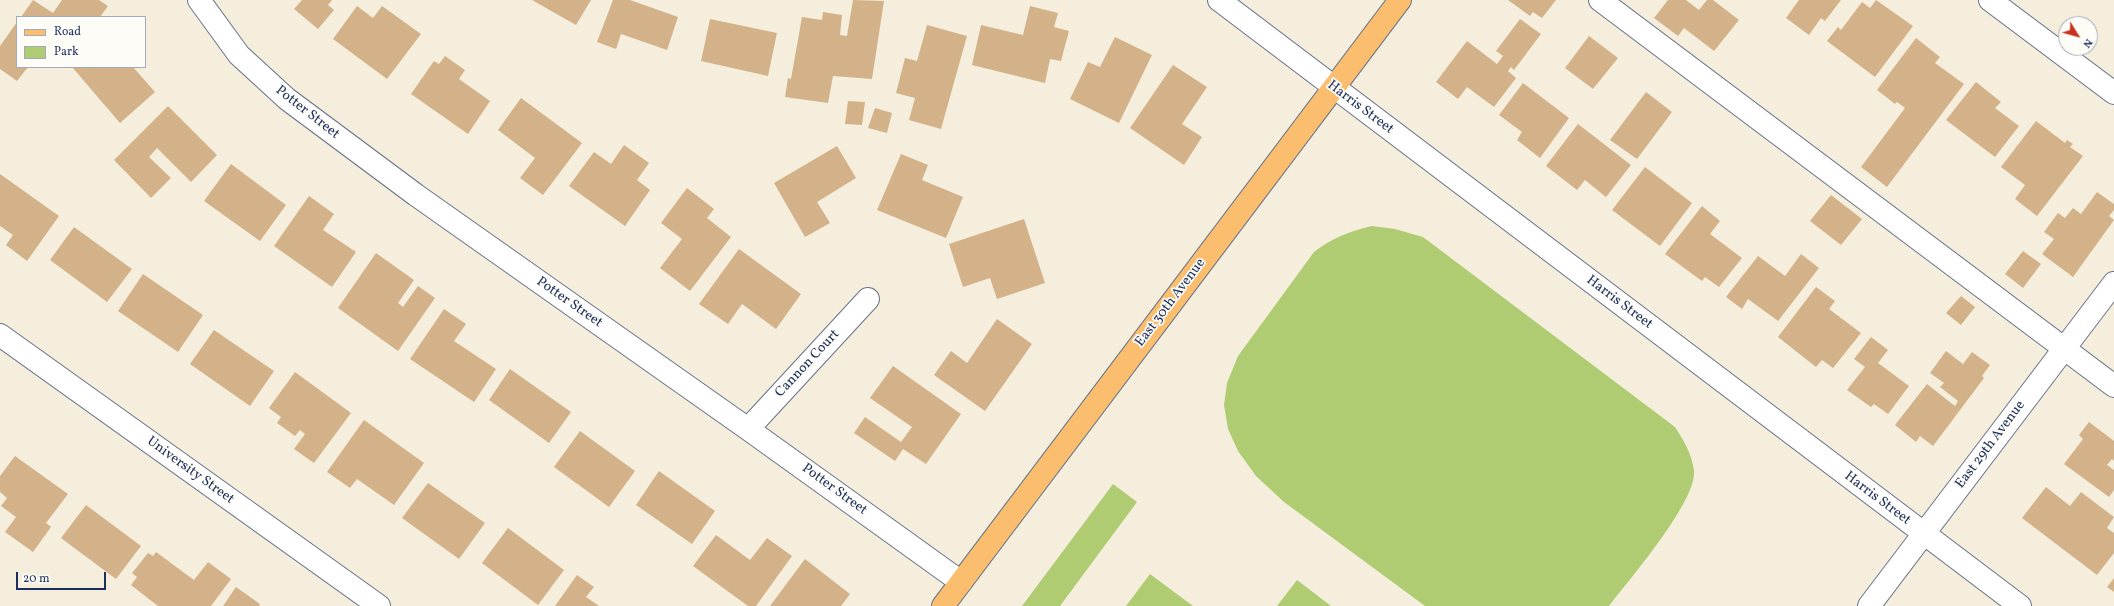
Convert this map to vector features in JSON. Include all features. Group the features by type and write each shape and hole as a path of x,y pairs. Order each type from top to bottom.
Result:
{"main road":[{"name":"East 30th Avenue","path":"943,606 1400,0"}],"street":[{"name":"Potter Street","path":"200,0 239,55 287,99 416,195 748,429 961,582"},
{"name":"Harris Street","path":"1219,0 2020,606"},
{"path":"1600,0 2114,386"},
{"path":"1990,0 2114,93"},
{"name":"East 29th Avenue","path":"1869,606 2114,283"},
{"name":"Cannon Court","path":"748,429 868,299"},
{"name":"University Street","path":"0,335 379,606"}],"green space":[{"path":"1372,226 1395,229 1423,237 1675,427 1687,448 1691,459 1694,471 1692,484 1685,501 1674,520 1609,606 1425,606 1284,502 1256,476 1238,451 1228,429 1224,405 1227,383 1238,356 1314,252 1342,236 1356,230"},
{"path":"1113,484 1137,502 1060,606 1022,606"},
{"path":"1150,574 1193,606 1126,606"},
{"path":"1297,580 1331,606 1277,606"}],"building":[{"path":"33,0 53,13 62,0 99,0 108,6 101,16 22,16"},
{"path":"302,0 332,0 328,5 334,10 318,29 294,9"},
{"path":"532,0 591,0 576,25"},
{"path":"613,0 630,0 678,17 667,50 621,34 616,49 597,42"},
{"path":"853,0 884,1 872,79 833,76 828,103 785,97 788,78 791,79 802,17 822,20 823,12 842,15 840,35 847,36"},
{"path":"1508,0 1556,0 1542,18 1533,12 1530,16"},
{"path":"1668,0 1686,0 1699,10 1707,0 1713,0 1739,20 1714,51 1684,28 1678,36 1654,18"},
{"path":"1799,0 1841,0 1825,21 1821,18 1809,35 1786,18"},
{"path":"1876,0 1913,26 1875,77 1827,41 1838,27 1841,30 1862,2 1870,8"},
{"path":"357,6 373,18 382,6 421,34 387,79 333,39"},
{"path":"1030,6 1058,13 1054,27 1069,31 1061,61 1050,59 1045,83 972,65 981,25 1023,35"},
{"path":"710,19 777,33 768,76 701,61"},
{"path":"1520,19 1541,34 1514,70 1511,67 1508,71 1516,78 1494,107 1467,87 1458,99 1436,82 1467,41 1497,64 1503,56 1496,51"},
{"path":"16,23 16,68 27,68 17,81 0,69 0,46"},
{"path":"927,25 967,36 941,129 909,120 915,98 896,93 905,58 917,61"},
{"path":"1589,36 1618,58 1593,89 1565,68"},
{"path":"1115,37 1152,55 1119,123 1070,99 1088,62 1100,67"},
{"path":"1916,38 1940,57 1935,63 1964,84 1887,187 1861,167 1905,108 1897,102 1895,104 1877,90"},
{"path":"445,56 465,70 459,79 490,101 468,134 411,94 434,61 439,64"},
{"path":"1173,65 1207,87 1182,124 1202,137 1184,165 1130,128"},
{"path":"73,68 134,68 155,92 120,123"},
{"path":"1976,82 2001,102 1995,108 2019,126 1995,157 1946,120"},
{"path":"1523,83 1569,118 1540,158 1517,140 1522,132 1499,115"},
{"path":"1646,92 1672,112 1637,159 1610,140"},
{"path":"521,98 582,143 543,195 520,178 535,158 498,130"},
{"path":"848,101 865,102 862,125 845,124"},
{"path":"168,106 217,155 191,182 157,148 149,157 171,178 151,198 114,160"},
{"path":"875,108 892,113 887,133 868,128"},
{"path":"2036,121 2065,143 2067,140 2073,144 2070,147 2083,156 2037,216 2015,199 2025,185 2001,167"},
{"path":"1578,124 1631,165 1606,197 1585,180 1577,190 1546,166"},
{"path":"624,145 649,163 637,180 650,190 625,226 569,186 594,152 611,164"},
{"path":"837,146 856,178 817,202 830,223 805,237 774,183"},
{"path":"901,154 928,165 922,180 963,197 946,238 877,210"},
{"path":"231,164 286,205 260,241 204,201"},
{"path":"1645,167 1692,203 1660,246 1612,210"},
{"path":"0,174 59,216 27,261 6,245 13,235 0,226"},
{"path":"687,188 714,209 707,218 731,237 690,291 660,268 682,239 661,223"},
{"path":"2097,192 2114,204 2114,210 2109,216 2114,220 2073,277 2042,254 2054,239 2044,232 2058,213 2065,218 2073,208 2081,214"},
{"path":"1831,195 1862,219 1841,245 1810,221"},
{"path":"309,196 334,214 323,230 356,252 332,287 274,246"},
{"path":"1702,206 1720,221 1710,234 1742,258 1719,287 1705,277 1702,281 1665,254"},
{"path":"1024,219 1045,283 997,299 990,278 963,287 949,244"},
{"path":"74,227 132,269 107,302 50,260"},
{"path":"739,249 801,294 776,329 742,304 728,324 699,304"},
{"path":"2023,251 2041,264 2023,288 2005,274"},
{"path":"376,253 414,280 398,303 403,307 418,286 435,298 398,351 338,308"},
{"path":"1801,254 1819,268 1778,321 1748,299 1742,309 1726,297 1758,256 1785,276"},
{"path":"143,274 203,315 178,352 118,311"},
{"path":"1816,287 1835,301 1829,309 1861,333 1833,368 1822,360 1816,367 1778,337"},
{"path":"1961,296 1975,307 1961,325 1946,313"},
{"path":"444,309 466,324 454,341 496,369 474,402 410,359"},
{"path":"997,319 1032,344 985,411 934,375 951,351 967,363"},
{"path":"214,330 274,371 250,406 190,364"},
{"path":"1871,337 1888,350 1878,363 1909,386 1888,414 1874,404 1871,407 1847,390 1865,367 1854,359"},
{"path":"1946,351 1963,364 1972,352 1990,365 1982,376 1984,378 1933,446 1920,436 1916,442 1895,425 1927,384 1955,406 1958,401 1940,387 1944,383 1930,373"},
{"path":"893,366 961,414 926,464 903,449 895,461 854,433 865,417 901,442 912,427 870,398"},
{"path":"510,369 571,412 549,443 489,400"},
{"path":"295,372 351,413 314,463 294,449 305,434 300,430 295,436 277,423 281,417 269,408"},
{"path":"364,420 424,463 394,505 357,479 350,488 327,472"},
{"path":"2089,422 2114,441 2114,461 2112,459 2107,465 2114,470 2114,490 2109,497 2064,464 2083,439 2079,435"},
{"path":"580,431 635,471 609,507 554,467"},
{"path":"15,456 68,494 46,523 51,527 33,552 5,532 16,517 1,506 7,498 0,492 0,476"},
{"path":"659,471 715,511 692,544 636,505"},
{"path":"428,483 485,523 459,559 402,518"},
{"path":"2046,487 2070,506 2081,492 2114,517 2107,528 2114,533 2114,553 2097,575 2022,518"},
{"path":"86,505 141,546 116,579 61,538"},
{"path":"508,528 564,570 538,605 482,563"},
{"path":"716,535 750,560 767,538 792,556 756,606 748,606 693,566"},
{"path":"156,552 194,580 208,562 231,579 211,606 158,606 131,585 137,577 132,573 148,553 153,556"},
{"path":"805,559 850,594 841,606 770,606"},
{"path":"577,575 594,587 586,597 599,606 555,606"},
{"path":"2114,578 2114,592 2107,587"},
{"path":"236,587 260,604 259,606 223,606"}]}
